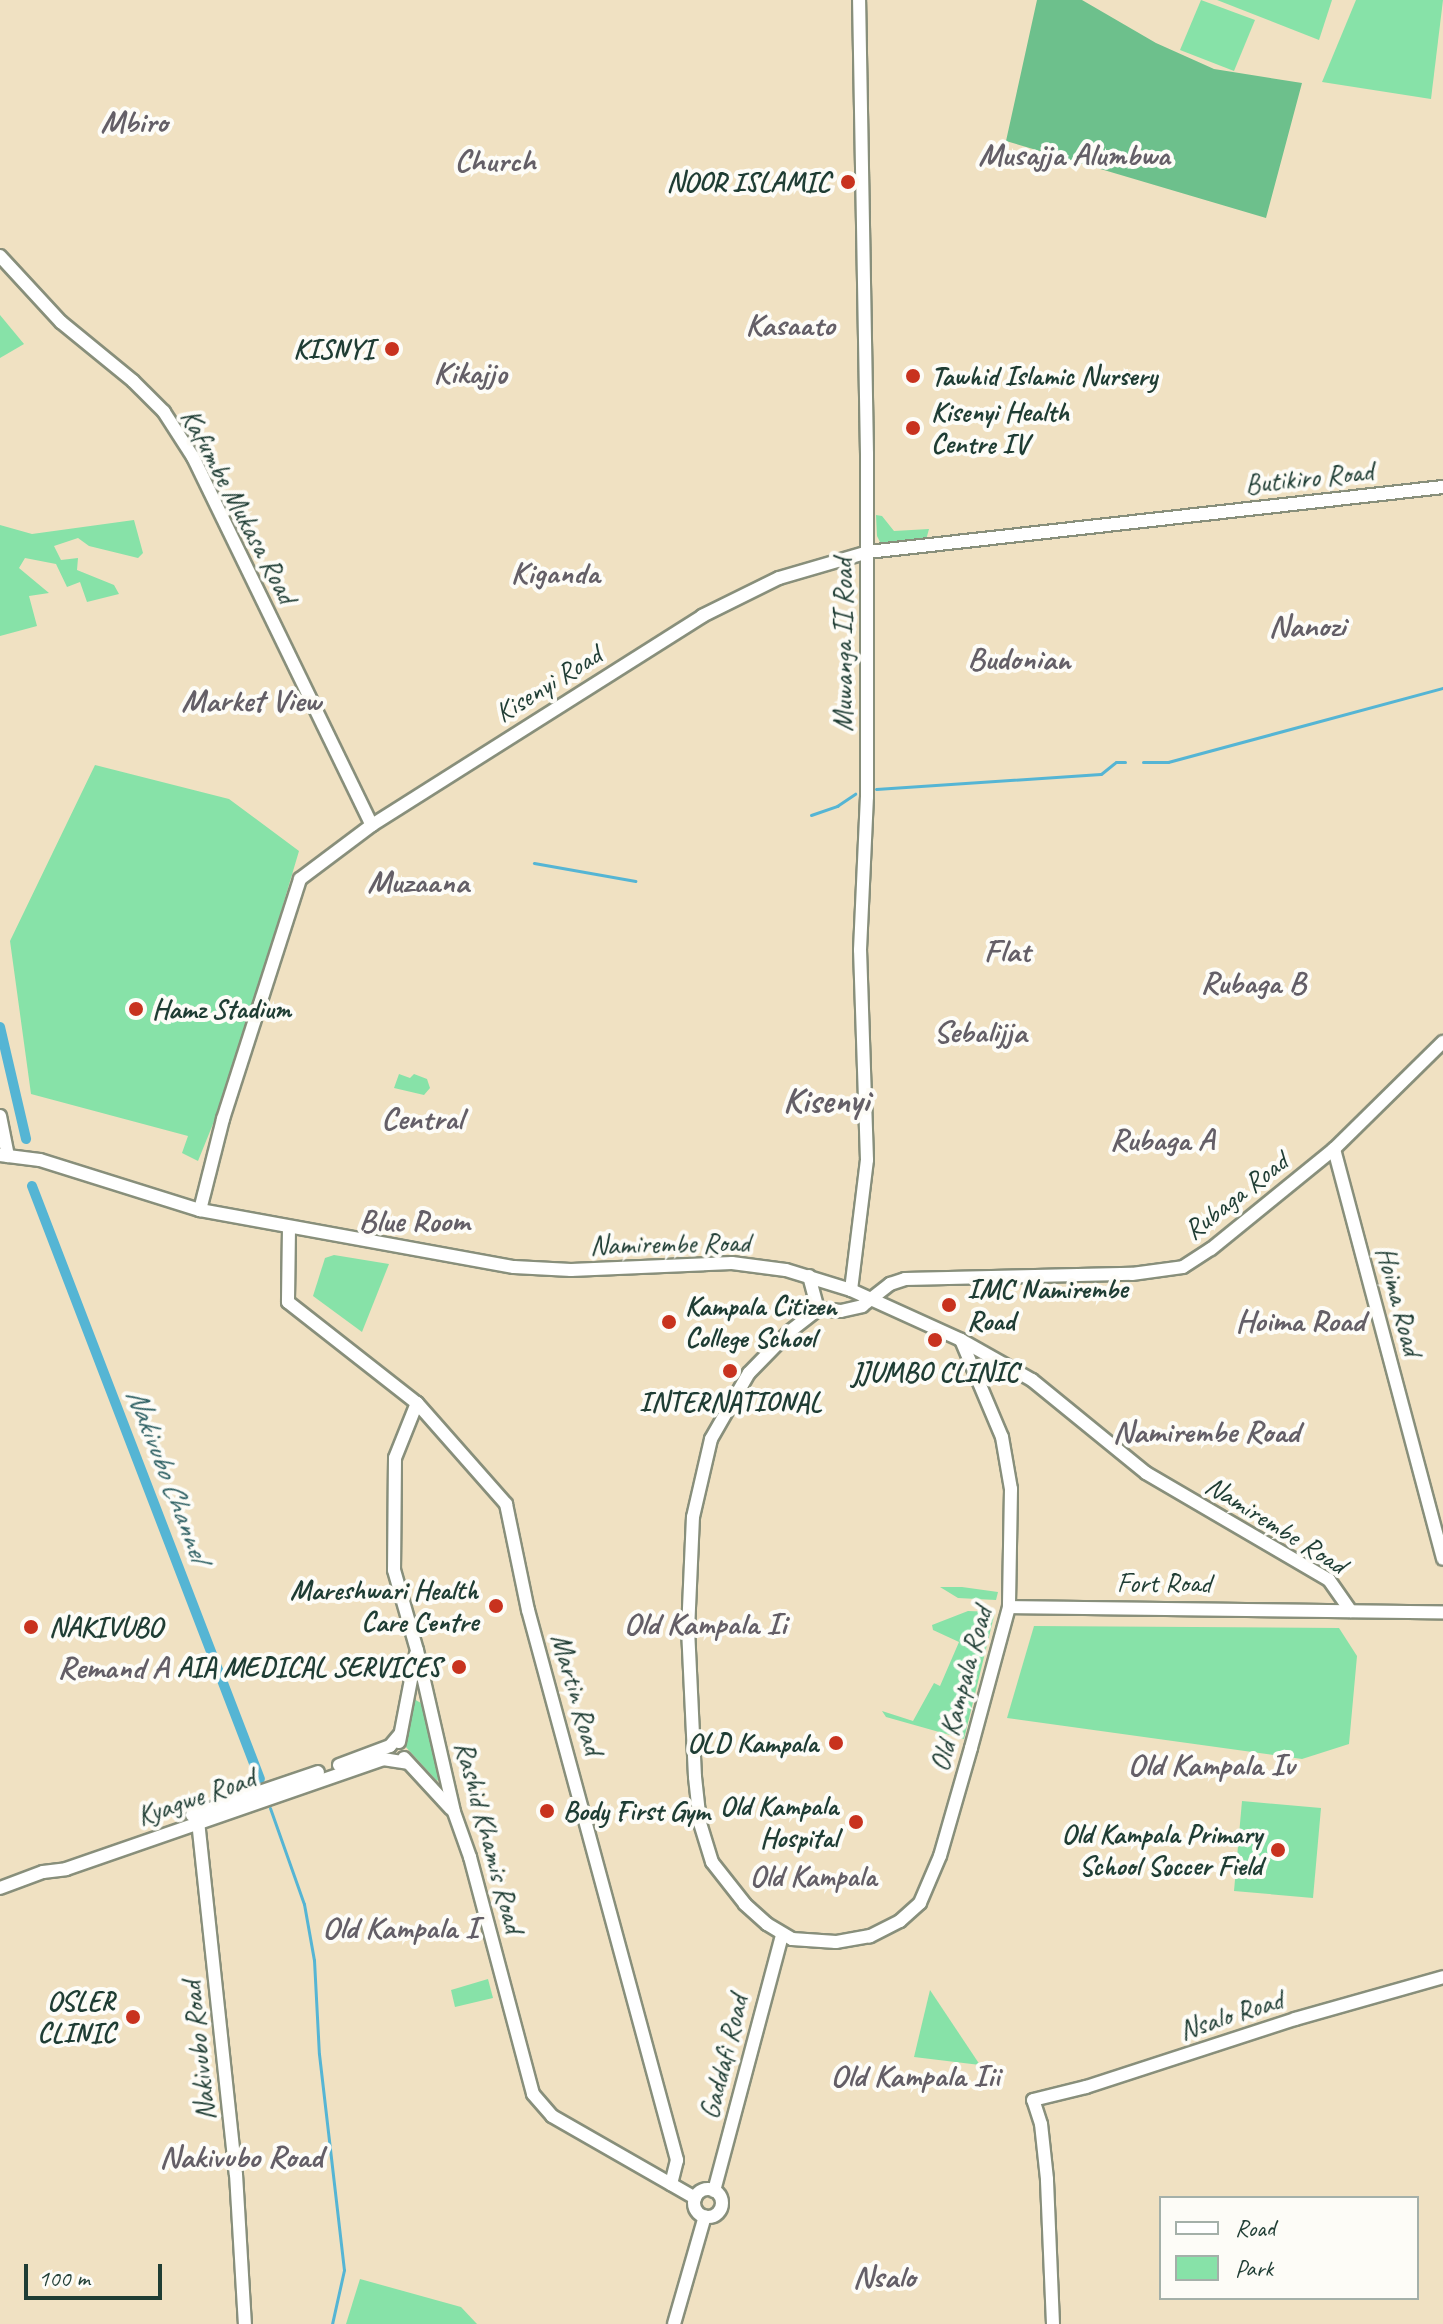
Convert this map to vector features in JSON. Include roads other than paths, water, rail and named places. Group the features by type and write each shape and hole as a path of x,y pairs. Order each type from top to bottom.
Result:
{"street":[{"name":"Muwanga II Road","path":"851,1290 867,1160 860,950 867,797 868,552 859,0"},
{"name":"Kafumbe Mukasa Road","path":"0,256 61,322 133,381 164,412 207,486 372,825"},
{"name":"Butikiro Road","path":"1181,516 1443,487"},
{"name":"Kisenyi Road","path":"200,1210 218,1137 299,882 372,825 730,600 797,572 868,552 1181,516"},
{"name":"Rubaga Road","path":"818,1309 852,1309 874,1298 890,1284 905,1279 1132,1274 1178,1269 1211,1249 1334,1149 1443,1042"},
{"path":"0,1116 4,1156"},
{"name":"Hoima Road","path":"1334,1149 1443,1559"},
{"name":"Namirembe Road","path":"4,1156 40,1160 200,1210 514,1267 571,1270 732,1263 809,1276 874,1298 961,1340 1032,1380 1146,1473 1329,1580 1343,1595 1351,1611 1443,1612"},
{"name":"Martin Road","path":"289,1228 288,1302 417,1403 506,1504 528,1610 677,2160 671,2184"},
{"path":"782,1935 730,1887 712,1862 700,1823 691,1692 688,1571 695,1504 711,1439 749,1373 789,1332 818,1309 809,1276"},
{"name":"Old Kampala Road","path":"782,1935 803,1941 850,1941 870,1936 900,1921 920,1903 940,1856 1009,1607 1012,1505 1008,1465 995,1418 961,1340"},
{"name":"Rashid Khamis Road","path":"417,1403 395,1458 392,1509 394,1570 417,1650 454,1812 470,1857 537,2102 552,2116 695,2198"},
{"path":"1318,1610 1343,1595"},
{"name":"Fort Road","path":"1009,1607 1351,1611"},
{"path":"417,1650 399,1751 454,1812"},
{"name":"Kyagwe Road","path":"0,1888 242,1796 381,1750 400,1734"},
{"name":"Kyagwe Road","path":"43,1872 66,1869 383,1759 408,1763"},
{"name":"Nakivubo Road","path":"198,1821 236,2174 245,2324"},
{"name":"Gaddafi Road","path":"714,2191 782,1935"},
{"name":"Nsalo Road","path":"1053,2324 1047,2179 1041,2124 1033,2100 1086,2087 1295,2019 1443,1977"},
{"path":"703,2190 714,2191 720,2198 720,2208 712,2216 705,2216 696,2211 695,2198 703,2190"},
{"path":"674,2324 705,2216"}],"waterway":[{"path":"1143,762 1168,762 1443,688"},
{"path":"876,789 1101,774 1116,762 1125,762"},
{"path":"811,815 837,806 855,794"},
{"path":"534,863 635,881"},
{"name":"Nakivubo Channel","path":"0,1027 26,1139"},
{"name":"Nakivubo Channel","path":"32,1186 260,1779"},
{"name":"Nakivubo Channel","path":"270,1808 304,1904 314,1960 319,2054 344,2270 332,2324"}],"place":[{"name":"NOOR ISLAMIC","path":"848,182"},
{"name":"KISNYI","path":"392,349"},
{"name":"Tawhid Islamic Nursery","path":"913,376"},
{"name":"Kisenyi Health Centre IV","path":"913,428"},
{"name":"Hamz Stadium","path":"136,1009"},
{"name":"IMC Namirembe Road","path":"949,1305"},
{"name":"Kampala Citizen College School","path":"669,1322"},
{"name":"JJUMBO CLINIC","path":"935,1340"},
{"name":"INTERNATIONAL","path":"730,1371"},
{"name":"Mareshwari Health Care Centre","path":"496,1606"},
{"name":"NAKIVUBO","path":"31,1627"},
{"name":"AIA MEDICAL SERVICES","path":"459,1667"},
{"name":"OLD Kampala","path":"836,1743"},
{"name":"Body First Gym","path":"547,1811"},
{"name":"Old Kampala Hospital","path":"856,1822"},
{"name":"Old Kampala Primary School Soccer Field","path":"1278,1850"},
{"name":"OSLER CLINIC","path":"133,2017"}],"district":[{"name":"Mbiro","path":"134,122"},
{"name":"Musajja Alumbwa","path":"1074,155"},
{"name":"Church","path":"495,161"},
{"name":"Kasaato","path":"790,325"},
{"name":"Kikajjo","path":"470,373"},
{"name":"Kiganda","path":"555,573"},
{"name":"Nanozi","path":"1307,626"},
{"name":"Budonian","path":"1019,659"},
{"name":"Market View","path":"251,701"},
{"name":"Muzaana","path":"418,882"},
{"name":"Flat","path":"1007,951"},
{"name":"Rubaga B","path":"1253,983"},
{"name":"Sebalijja","path":"980,1032"},
{"name":"Kisenyi","path":"826,1101"},
{"name":"Central","path":"422,1119"},
{"name":"Rubaga A","path":"1162,1140"},
{"name":"Blue Room","path":"414,1221"},
{"name":"Hoima Road","path":"1300,1321"},
{"name":"Namirembe Road","path":"1206,1432"},
{"name":"Old Kampala Ii","path":"705,1624"},
{"name":"Remand A","path":"113,1668"},
{"name":"Old Kampala Iv","path":"1211,1765"},
{"name":"Old Kampala","path":"813,1876"},
{"name":"Old Kampala I","path":"400,1928"},
{"name":"Old Kampala Iii","path":"915,2076"},
{"name":"Nakivubo Road","path":"241,2157"},
{"name":"Nsalo","path":"884,2277"}]}
